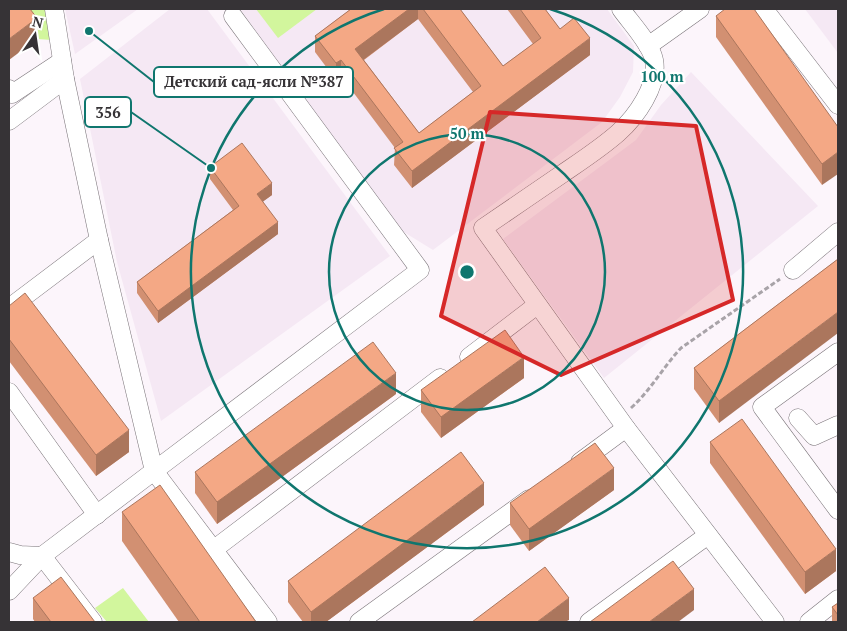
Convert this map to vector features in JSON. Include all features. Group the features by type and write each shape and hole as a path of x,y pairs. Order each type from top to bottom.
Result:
{"lane":[{"path":"54,9 65,79 99,240 154,471 268,622"},
{"path":"621,9 648,46 654,60 654,74 650,90 642,105 618,133 589,156 483,228 623,423 775,622"},
{"path":"648,46 700,9"},
{"path":"764,9 838,104"},
{"path":"9,591 42,556 420,270 233,16"},
{"path":"9,90 12,94 62,61"},
{"path":"9,121 65,79"},
{"path":"793,270 838,232"},
{"path":"9,308 99,240"},
{"path":"213,550 537,305"},
{"path":"838,352 762,407 838,510"},
{"path":"9,392 98,514"},
{"path":"798,418 814,436 838,425"},
{"path":"563,474 623,423"},
{"path":"359,622 540,491"},
{"path":"589,622 708,536"},
{"path":"9,552 20,555 42,556 93,622"},
{"path":"809,622 838,599"}],"path":[{"path":"623,423 656,382 669,361 681,348 793,270"}],"highlighted area":[{"path":"490,112 696,126 733,300 561,375 441,316"}],"shaded area":[{"path":"65,9 138,9 75,54"},
{"path":"170,9 207,9 390,256 161,421 117,262 80,79"},
{"path":"241,9 607,9 634,46 633,72 620,97 602,122 433,250 394,226"},
{"path":"805,9 838,9 838,53"},
{"path":"691,72 818,206 604,378 503,239 636,140 661,105"}],"green space":[{"path":"14,9 46,9 52,40 37,39"},
{"path":"256,9 317,9 278,38"},
{"path":"123,588 149,622 107,622 95,608"}],"building":[{"path":"9,9 30,9 37,18 9,39"},
{"path":"351,9 409,9 355,49 419,133 481,86 423,9 460,9 503,66 541,38 520,9 545,9 560,29 574,18 590,38 412,171 394,148 403,142 341,60 336,63 315,36"},
{"path":"725,9 754,9 838,127 838,152 822,164 716,16"},
{"path":"242,143 272,183 257,194 278,222 158,311 137,282 239,206 210,167"},
{"path":"838,259 838,312 719,401 694,368"},
{"path":"25,293 129,430 96,455 9,339 9,306"},
{"path":"505,330 524,357 441,417 421,390"},
{"path":"373,342 396,373 217,502 195,472"},
{"path":"742,419 836,549 805,572 710,442"},
{"path":"595,443 614,468 529,529 510,503"},
{"path":"461,452 484,483 311,612 288,581"},
{"path":"160,485 256,622 200,622 122,512"},
{"path":"673,561 694,589 649,622 590,622"},
{"path":"545,567 569,598 537,622 472,622"},
{"path":"61,577 95,622 51,622 33,598"},
{"path":"838,603 838,615 832,607"}],"place":[{"name":"Детский сад-ясли №387","path":"89,31"},
{"name":"356","path":"211,168"}]}
